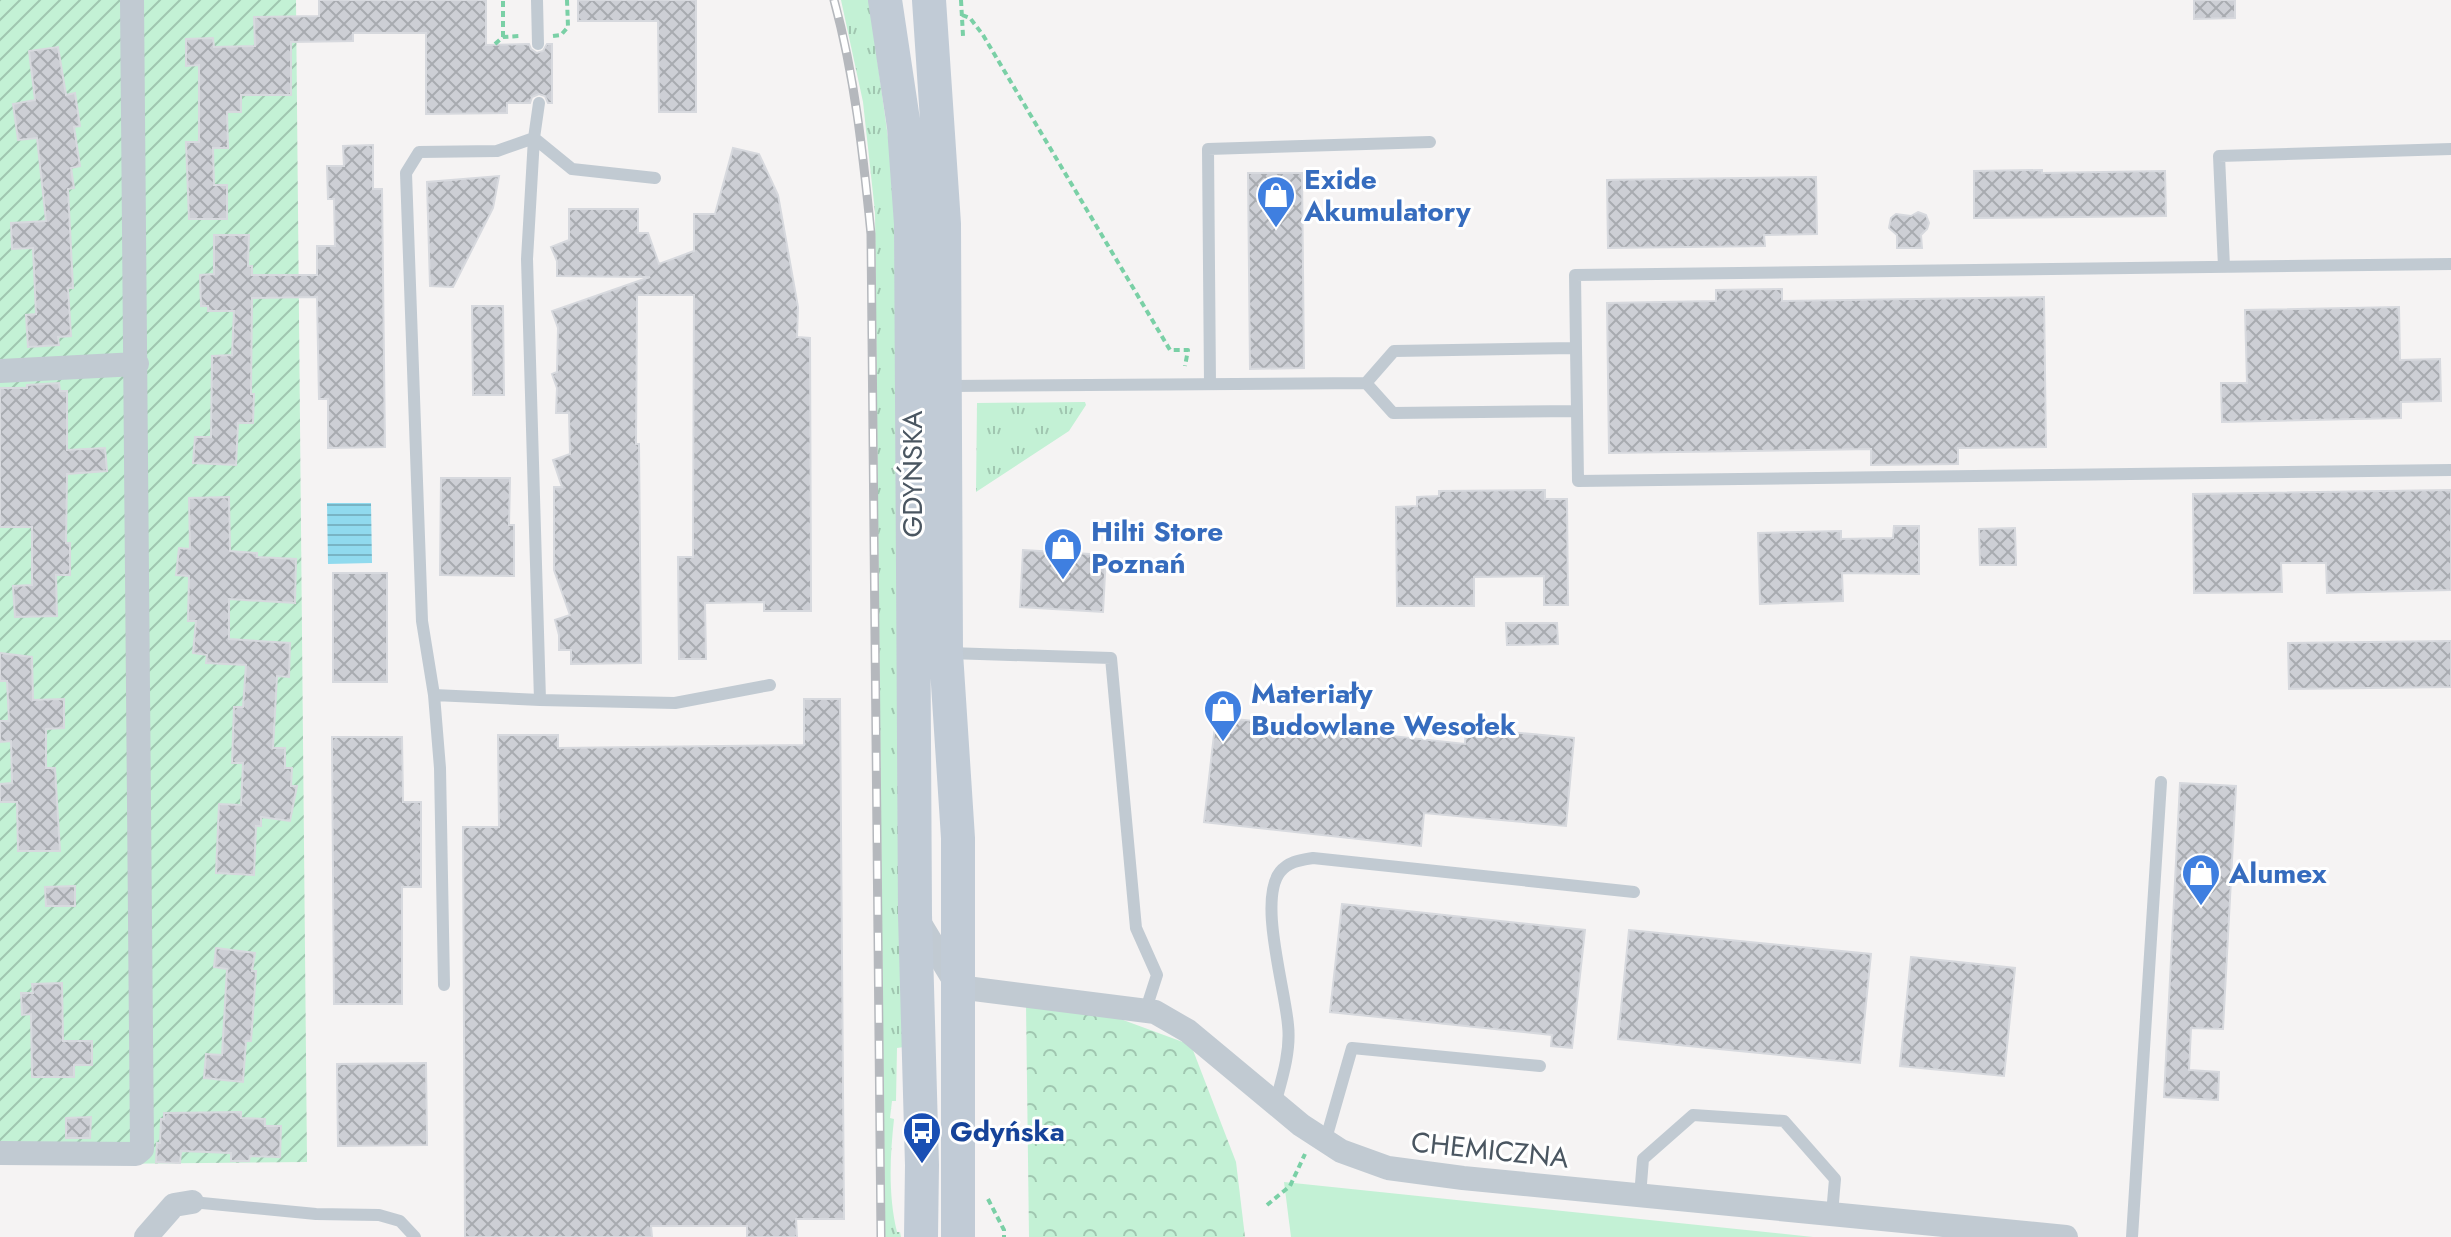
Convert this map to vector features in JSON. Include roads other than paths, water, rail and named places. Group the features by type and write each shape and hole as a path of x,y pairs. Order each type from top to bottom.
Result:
{"main road":[{"name":"GDYŃSKA","path":"885,0 904,127 911,224 915,915 921,1237"},
{"name":"GDYŃSKA","path":"929,0 944,224 946,653 958,838 958,1237"}],"street":[{"path":"0,1153 136,1154 142,1149 132,0"},
{"path":"0,371 137,364"},
{"path":"915,915 958,987 919,1027"},
{"name":"CHEMICZNA","path":"958,987 1146,1009 1188,1031 1319,1138 1369,1163 1409,1172 2066,1237"},
{"path":"146,1237 174,1205 192,1202"}],"lane":[{"path":"537,0 538,44"},
{"path":"539,103 527,259 540,700"},
{"path":"534,138 572,169 655,178"},
{"path":"444,985 440,768 434,695 422,621 406,173 419,152 497,151 534,138"},
{"path":"1210,384 1208,149 1430,142"},
{"path":"2224,267 2219,156 2451,149"},
{"path":"2451,264 1575,275 1578,481 2451,470"},
{"path":"1366,383 1394,351 1576,348"},
{"path":"945,387 1366,383 1393,413 1577,411"},
{"path":"946,653 1111,658 1136,928 1157,975 1146,1009"},
{"path":"434,695 675,703 770,685"},
{"path":"2132,1237 2161,782"},
{"path":"1275,1104 1285,1068 1289,1028 1270,910 1271,888 1280,871 1293,861 1313,858 1634,892"},
{"path":"1319,1138 1352,1048 1540,1066"},
{"path":"1640,1196 1643,1159 1693,1115 1784,1121 1835,1179 1832,1214"},
{"path":"192,1202 316,1214 379,1215 400,1221 415,1237"}],"water":[{"path":"327,503 371,503 372,563 328,564"}],"railway":[{"path":"834,0 853,87 871,234 881,1237"}],"place":[{"name":"Exide Akumulatory","path":"1276,229"},
{"name":"Hilti Store Poznań","path":"1063,581"},
{"name":"Materiały Budowlane Wesołek","path":"1223,743"},
{"name":"Alumex","path":"2201,907"},
{"name":"Gdyńska","path":"922,1165"}]}
